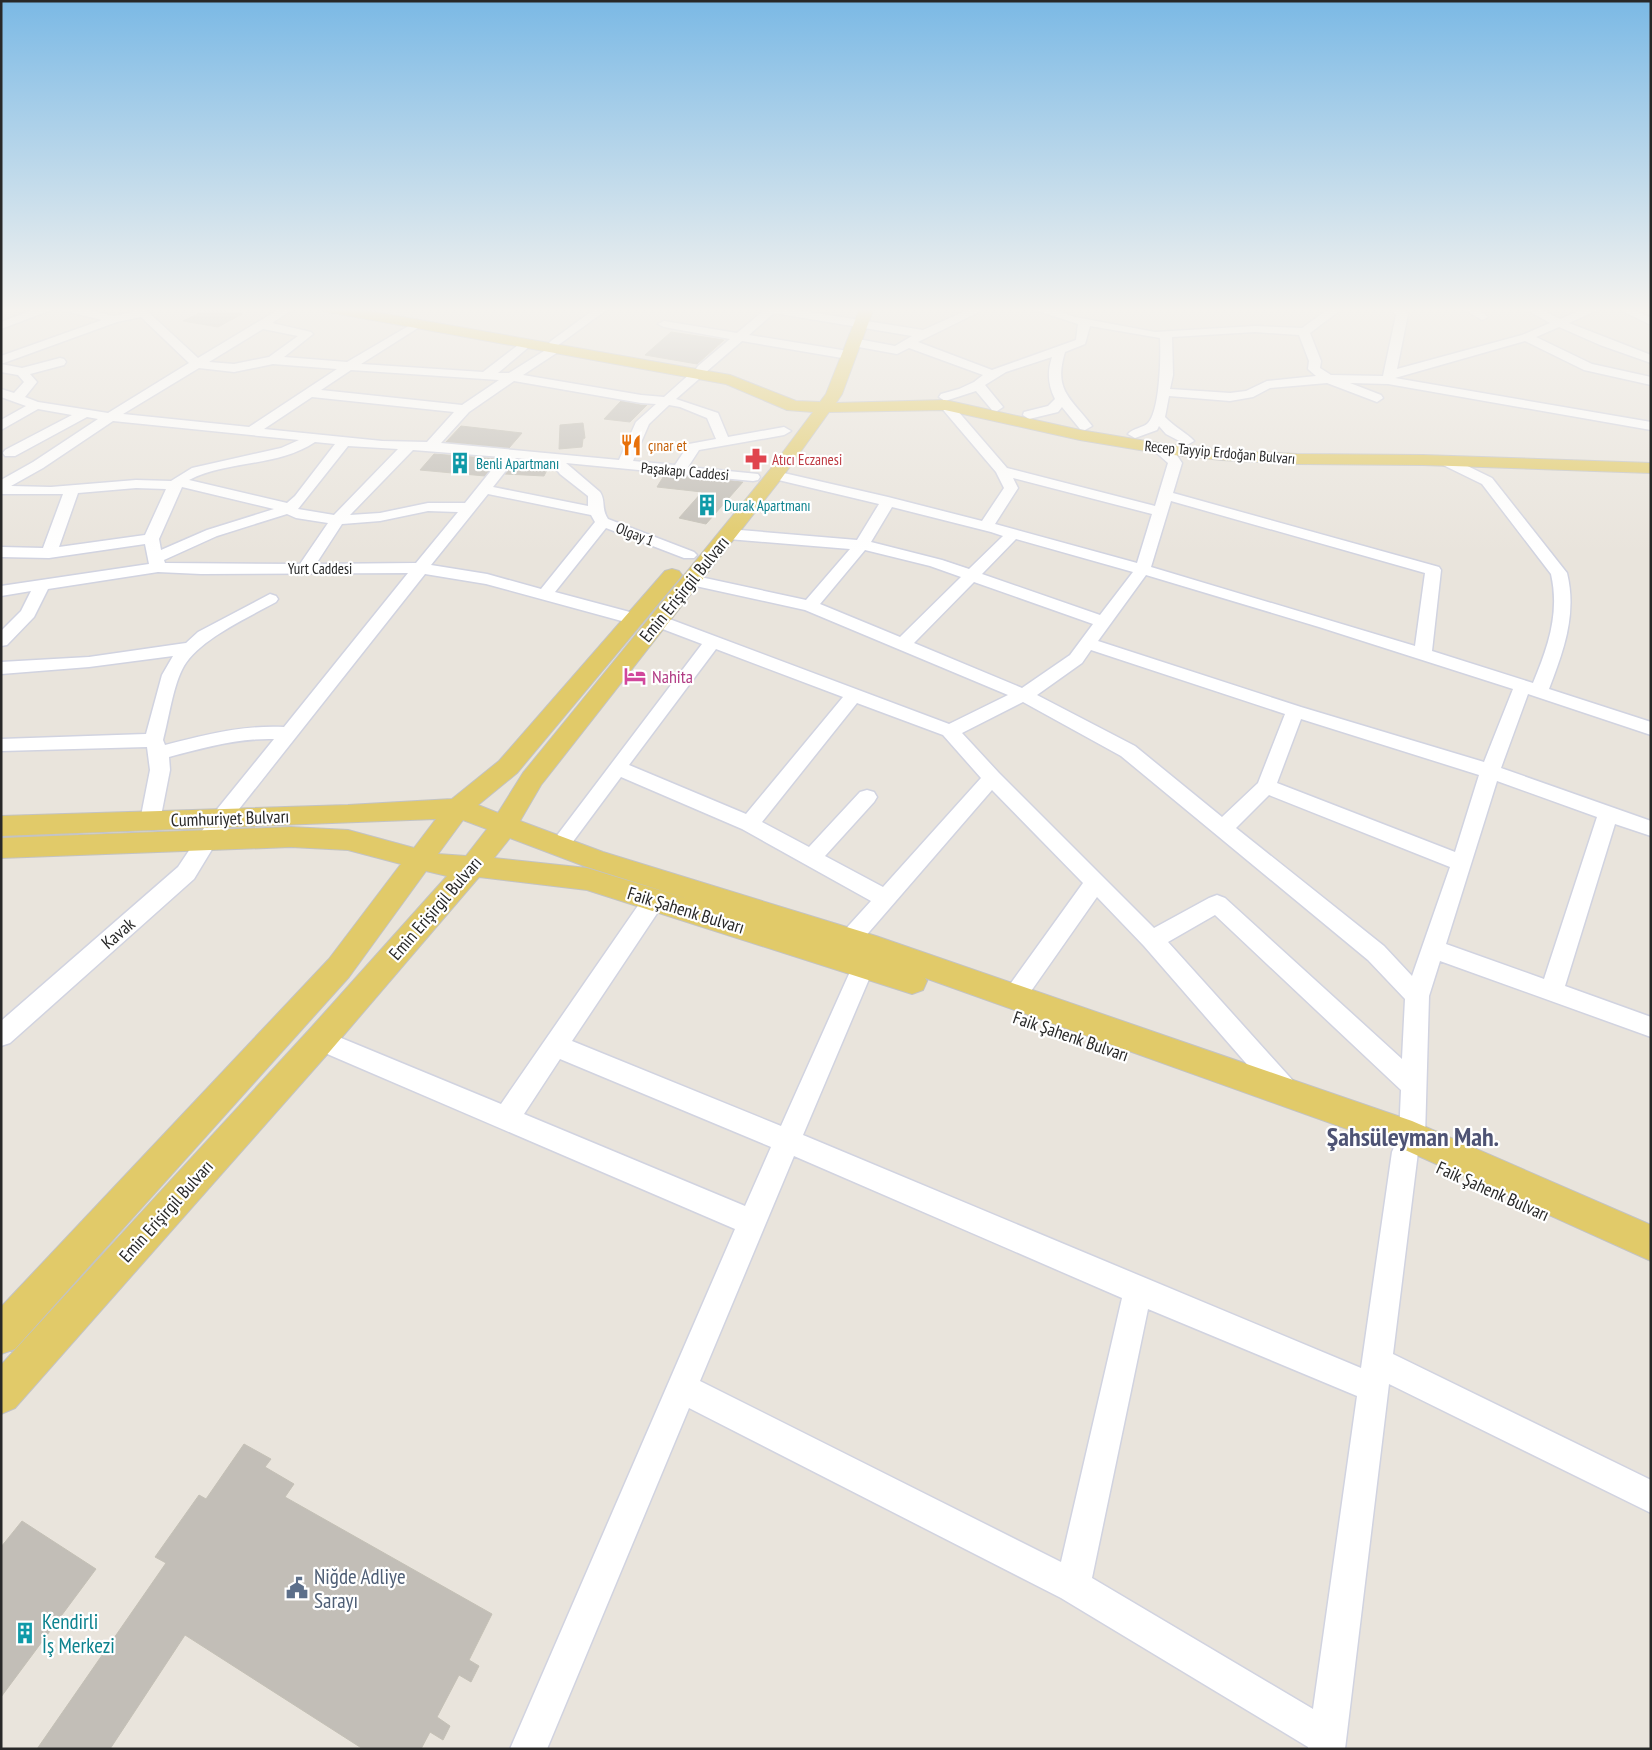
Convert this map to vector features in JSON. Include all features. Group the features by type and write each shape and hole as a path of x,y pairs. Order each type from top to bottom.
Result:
{"main road":[{"path":"753,390 793,406"},
{"name":"Emin Erişirgil Bulvarı","path":"1,1335 339,968 458,808 508,767 646,620 690,568 823,390"},
{"name":"Recep Tayyip Erdoğan Bulvarı","path":"793,406 821,394 945,401 997,407 1085,426 1187,441 1292,449 1416,449 1651,458"},
{"name":"Recep Tayyip Erdoğan Bulvarı","path":"945,401 1080,436 1203,453 1297,459 1444,460 1651,468"},
{"name":"Emin Erişirgil Bulvarı","path":"690,568 728,534 784,431 793,406"},
{"name":"Emin Erişirgil Bulvarı","path":"1,1394 320,1040 473,866 504,826 532,779 646,620"},
{"name":"Faik Şahenk Bulvarı","path":"458,808 856,952 1408,1144 1651,1261"},
{"name":"Cumhuriyet Bulvarı","path":"1,848 458,808"},
{"name":"Cumhuriyet Bulvarı","path":"1,826 150,821 291,837 348,840 444,866 473,866"},
{"name":"Faik Şahenk Bulvarı","path":"473,866 587,879 654,900 856,952 1014,997 1286,1092 1651,1243"}],"street":[{"path":"7,396 18,390"},
{"path":"1,486 38,465 155,390"},
{"path":"250,432 315,390"},
{"path":"431,446 464,409 492,390"},
{"path":"585,390 683,404 713,416 723,441"},
{"path":"624,465 643,422 678,390"},
{"path":"969,390 945,401 1002,471 1011,488 986,526"},
{"path":"982,390 997,407"},
{"path":"1056,390 1085,426"},
{"path":"1135,434 1152,427 1158,418 1163,392 1230,397 1249,394 1258,390"},
{"path":"1356,390 1377,398"},
{"path":"1453,390 1651,426"},
{"path":"310,393 464,409"},
{"name":"Paşakapı Caddesi","path":"7,396 36,405 85,414 344,441 431,446 680,469 765,467 1143,569 1423,653 1651,729"},
{"path":"1029,415 1052,409 1062,399"},
{"path":"1,426 36,405"},
{"path":"6,452 85,414"},
{"path":"1158,418 1171,431 1187,441"},
{"path":"680,469 694,447 784,431"},
{"path":"312,438 301,446 285,451 206,469 189,475 177,484 151,539 157,562 212,533 289,509 300,498 344,441"},
{"path":"305,568 337,520 361,493 409,446"},
{"path":"1158,448 1171,457 1175,463 1143,569 1076,659 1048,680 1023,695 950,731 992,778 1152,940 1286,1092"},
{"path":"6,452 38,465"},
{"path":"1174,467 1203,453"},
{"name":"Kavak","path":"1,1036 186,873 214,829 419,568 512,454"},
{"name":"Olgay 1","path":"556,459 565,471 595,495 600,517 690,568 810,606 903,644 1023,695 1128,751 1376,953 1417,996"},
{"path":"682,1388 1073,1586 1327,1743 1375,1375 1408,1144 1414,1086 1417,996 1462,863 1490,772 1531,688 1557,645 1564,606 1564,590 1559,573 1487,481 1444,460"},
{"path":"1487,481 1501,462"},
{"path":"1002,471 1162,503 1433,570 1423,653"},
{"path":"1,490 30,492 136,484 177,484 264,501 289,509 296,514 337,520 380,517 428,507 469,508"},
{"path":"484,489 600,517 546,593"},
{"path":"48,553 72,490"},
{"path":"810,606 862,544 888,501"},
{"path":"903,644 1014,533"},
{"path":"728,534 862,544 936,563 1104,622"},
{"path":"1,552 48,553 151,539"},
{"name":"Yurt Caddesi","path":"1,592 157,562 305,568 419,568 487,579 646,620 712,642 950,731"},
{"path":"1,641 28,614 42,585"},
{"path":"150,821 156,797 157,746 171,675 178,661 204,636 270,599"},
{"path":"559,846 712,642"},
{"path":"1088,643 1490,772 1651,829"},
{"path":"1,668 89,662 192,648"},
{"path":"750,824 854,695"},
{"path":"1223,828 1266,786 1295,711"},
{"path":"1,745 157,746 259,732 290,733"},
{"path":"617,768 750,824 886,899"},
{"path":"528,1749 787,1141 856,952 886,899 992,778"},
{"path":"1266,786 1462,863"},
{"path":"812,858 867,797"},
{"path":"1552,992 1608,813"},
{"path":"1014,997 1095,883"},
{"path":"506,1118 654,900"},
{"path":"1152,940 1217,904 1414,1086"},
{"path":"1433,949 1651,1027"},
{"path":"320,1040 752,1222"},
{"path":"556,1046 787,1141 1138,1290 1375,1375 1651,1497"},
{"path":"1073,1586 1138,1290"}],"building":[{"path":"621,401 647,405 630,422 604,419"},
{"path":"583,423 585,438 583,439 582,447 559,449 560,425"},
{"path":"461,426 522,433 509,448 446,442"},
{"name":"Benli Apartmanı","path":"434,454 498,459 485,476 420,470"},
{"path":"517,460 550,464 544,476 505,474"},
{"name":"Durak Apartmanı","path":"665,474 743,482 706,524 679,518 702,492 657,487"},
{"name":"Niğde Adliye Sarayı","path":"244,1444 271,1459 265,1467 294,1484 285,1497 492,1614 469,1660 479,1666 471,1682 459,1675 437,1717 450,1726 443,1740 430,1732 421,1749 363,1749 185,1635 110,1749 37,1749 166,1563 155,1557 199,1495 206,1499"},
{"name":"Kendirli İş Merkezi","path":"22,1521 96,1569 1,1697 1,1547"}],"place":[{"name":"çınar et","path":"631,445"},
{"name":"Atıcı Eczanesi","path":"756,459"},
{"name":"Benli Apartmanı","path":"460,463"},
{"name":"Durak Apartmanı","path":"707,505"},
{"name":"Nahita","path":"635,676"},
{"name":"Niğde Adliye Sarayı","path":"297,1588"},
{"name":"Kendirli İş Merkezi","path":"25,1633"}],"district":[{"name":"Şahsüleyman Mah.","path":"1413,1136"}]}
